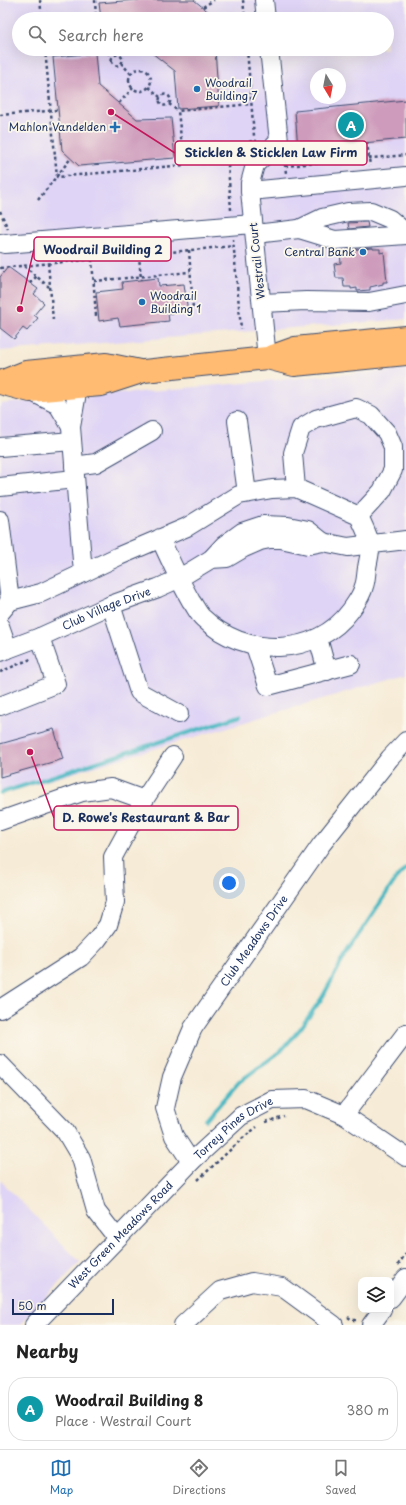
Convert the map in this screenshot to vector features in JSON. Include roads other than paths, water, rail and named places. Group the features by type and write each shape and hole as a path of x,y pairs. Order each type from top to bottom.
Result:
{"main road":[{"path":"0,382 30,391 78,387 101,384 144,371 267,358 295,348 406,337"},
{"path":"267,358 294,365 406,354"},
{"path":"0,382 26,372 106,364 144,371"}],"street":[{"path":"264,0 265,12"},
{"name":"Westrail Court","path":"267,358 250,183 255,165 279,141 270,56"},
{"path":"250,191 406,176"},
{"path":"299,229 322,218 348,212 371,211 390,219 406,234"},
{"path":"0,242 5,244 254,229 299,229 335,240 406,234"},
{"path":"262,303 306,301 369,302 406,295"},
{"path":"78,387 72,434 83,573"},
{"path":"30,391 58,405 72,434"},
{"path":"296,488 292,453 301,428 316,419 356,408 371,415 387,433 393,447 393,470 382,491 359,516"},
{"path":"237,421 247,494"},
{"path":"0,487 75,473 96,463 152,431"},
{"path":"0,447 72,434"},
{"path":"0,520 5,607 41,593 160,538 187,527 239,495 296,488 359,516 370,544 364,587 356,602 345,617 330,631 318,638 299,644 278,648 246,644 230,637 202,618 178,578 160,538"},
{"name":"Club Village Drive","path":"4,650 40,637 111,606 158,588 211,559 224,545 242,532 263,525 288,526 308,530 323,542 348,546 406,540"},
{"path":"111,606 138,692 179,714"},
{"path":"0,626 4,650"},
{"path":"0,706 56,684 40,637"},
{"path":"318,638 327,671"},
{"path":"255,646 268,686 351,664"},
{"name":"Club Meadows Drive","path":"191,1162 174,1136 165,1108 172,1077 192,1028 321,846 390,758 406,740"},
{"path":"0,1009 81,957 97,940 108,925 115,902 113,857 144,800 173,756"},
{"path":"0,821 82,792 111,788 144,800"},
{"path":"344,1115 406,1033"},
{"path":"0,1064 64,1131 81,1158 96,1211 117,1238"},
{"name":"Torrey Pines Drive","path":"191,1162 241,1116 272,1100 306,1099 344,1115 406,1157"},
{"name":"West Green Meadows Road","path":"34,1325 191,1162"},
{"path":"394,1294 406,1278"},
{"path":"183,1325 220,1291 252,1282 282,1287 334,1325"},
{"path":"371,1325 380,1313"}],"waterway":[{"path":"1,793 240,716"},
{"path":"206,1120 239,1082 281,1051 300,1029 322,998 346,954 396,879 406,868"}],"place":[{"name":"Woodrail Building 7","path":"197,89"},
{"name":"Sticklen & Sticklen Law Firm","path":"111,112"},
{"name":"Woodrail Building 8","path":"351,125"},
{"name":"Mahlon Vandelden","path":"115,127"},
{"name":"Central Bank","path":"363,252"},
{"name":"Woodrail Building 1","path":"142,302"},
{"name":"Woodrail Building 2","path":"20,309"},
{"name":"D. Rowe's Restaurant & Bar","path":"30,752"}]}
